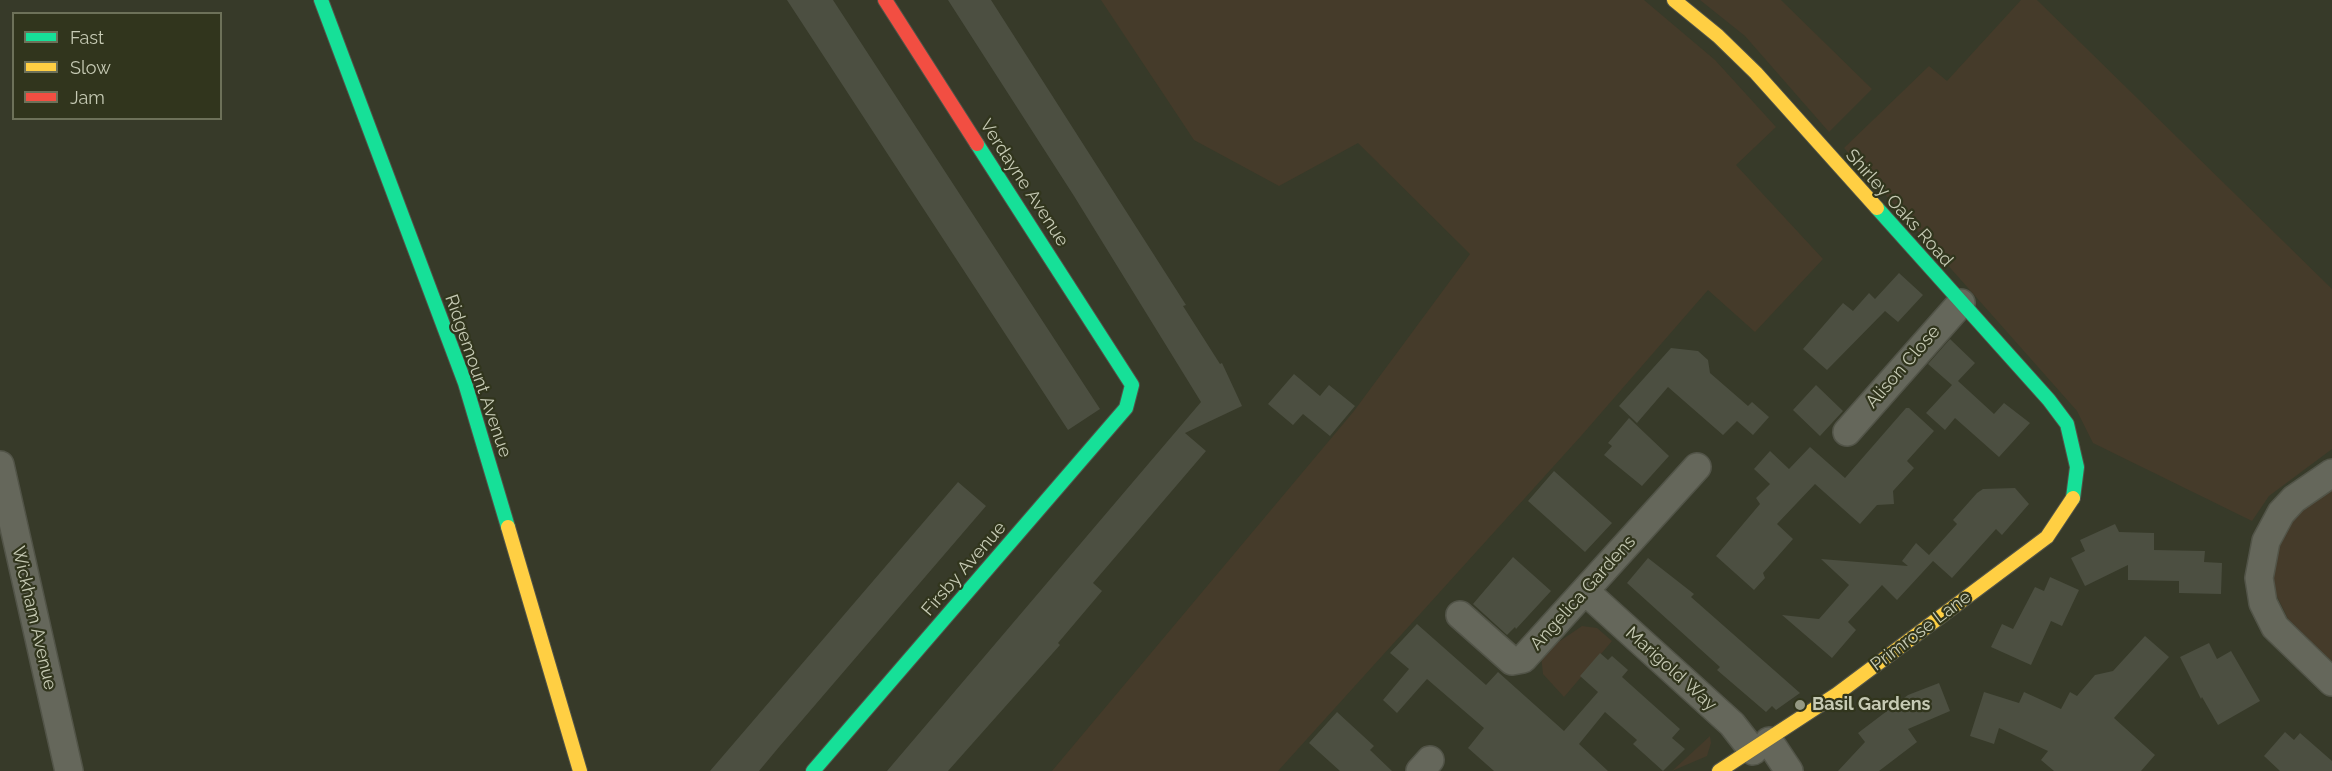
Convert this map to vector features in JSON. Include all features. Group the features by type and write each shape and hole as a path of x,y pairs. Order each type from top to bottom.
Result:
{"street":[{"name":"Ridgemount Avenue","path":"321,0 465,383 580,771"},
{"name":"Verdayne Avenue","path":"885,0 1132,384"},
{"name":"Shirley Oaks Road","path":"1674,0 1718,36 1756,73 2060,413 2071,436 2076,457"},
{"name":"Alison Close","path":"1846,432 1960,303"},
{"name":"Firsby Avenue","path":"813,771 1126,408 1132,384"},
{"name":"Primrose Lane","path":"1719,771 1761,746 1837,694 2047,537 2058,524 2073,497 2076,457"},
{"name":"Wickham Avenue","path":"0,465 69,771"},
{"name":"Angelica Gardens","path":"1460,615 1512,661 1518,662 1523,659 1697,467"},
{"path":"2332,472 2294,499 2281,513 2266,541 2259,578 2263,603 2275,627 2332,682"},
{"name":"Marigold Way","path":"1585,591 1732,724 1789,771"}],"shaded area":[{"path":"1101,0 1644,0 1715,60 1776,127 1736,165 1823,259 1755,332 1708,290 1581,436 1278,771 1052,771 1354,411 1470,254 1358,143 1279,186 1194,140"},
{"path":"1700,0 1781,0 1872,89 1829,132 1745,36"},
{"path":"2021,0 2037,0 2332,289 2332,449 2269,496 2252,521 2093,443 2077,411 1844,148 1929,66 1947,81"},
{"path":"2332,486 2332,662 2288,619 2275,592 2273,561 2284,529 2306,505"},
{"path":"1582,626 1597,628 1612,641 1564,697 1543,674 1541,656 1551,640 1560,641"},
{"path":"1710,736 1711,743 1707,756 1672,771"}],"building":[{"path":"787,0 833,0 1100,409 1068,430"},
{"path":"948,0 991,0 1186,305 1183,306 1220,364 1222,363 1242,406 1185,433 1206,451 1093,583 1102,591 1058,643 1060,645 948,771 887,771 1201,402 1074,196"},
{"path":"1899,273 1923,295 1898,322 1885,311 1827,370 1803,349 1843,303 1853,311 1869,293 1875,299"},
{"path":"1950,339 1975,363 1958,381 1994,414 2004,403 2030,423 1999,457 1955,418 1945,430 1926,413 1952,385 1928,364"},
{"path":"1671,348 1698,351 1708,360 1710,373 1748,406 1752,402 1769,417 1753,435 1737,421 1723,435 1668,387 1637,423 1619,406"},
{"path":"1294,374 1320,396 1329,385 1355,406 1330,436 1303,414 1293,425 1268,404"},
{"path":"1816,385 1843,411 1820,436 1793,410"},
{"path":"1906,408 1909,408 1934,431 1907,461 1914,468 1893,491 1894,504 1877,505 1860,524 1815,484 1777,524 1793,539 1763,573 1765,578 1754,590 1716,556 1760,504 1756,498 1770,484 1754,469 1770,451 1789,469 1810,447 1845,478"},
{"path":"1629,418 1669,456 1642,486 1604,455 1612,446 1608,443"},
{"path":"1554,471 1612,523 1585,552 1528,501"},
{"path":"958,482 986,506 759,771 710,771"},
{"path":"2015,488 2029,504 2002,535 1996,529 1952,578 1933,561 1897,600 1882,585 1848,622 1856,630 1832,658 1782,615 1819,619 1849,585 1821,559 1908,566 1902,561 1916,543 1929,555 1957,524 1953,520 1977,493 1983,489"},
{"path":"2115,524 2119,532 2154,533 2154,550 2205,551 2204,562 2222,563 2221,594 2179,593 2179,581 2128,580 2128,565 2085,586 2071,558 2085,551 2080,540"},
{"path":"1513,557 1551,591 1516,629 1515,627 1507,635 1473,604"},
{"path":"1648,558 1694,594 1691,597 1800,693 1776,710 1772,706 1766,712 1717,670 1720,667 1627,583"},
{"path":"2050,577 2079,590 2062,626 2051,621 2031,665 1991,647 2002,624 2013,629 2035,587 2044,591"},
{"path":"1417,624 1486,685 1498,672 1564,731 1598,692 1580,676 1600,653 1608,660 1612,656 1628,670 1622,677 1680,729 1672,738 1685,749 1663,771 1633,744 1637,740 1605,712 1579,744 1608,771 1494,771 1468,748 1484,728 1427,679 1397,713 1383,700 1409,669 1390,653"},
{"path":"2145,636 2169,657 2114,718 2155,755 2141,771 2054,771 2041,760 2048,751 1999,728 1994,744 1970,736 1984,692 2019,703 2024,692 2061,709 2070,692 2077,696 2095,675 2113,671"},
{"path":"2209,643 2217,659 2231,651 2260,701 2218,725 2202,697 2201,699 2180,657"},
{"path":"1939,683 1950,711 1908,729 1917,742 1879,771 1838,771 1865,742 1858,733 1908,695"},
{"path":"1337,712 1374,746 1370,750 1392,771 1340,771 1309,743"},
{"path":"2285,732 2294,740 2300,733 2332,761 2332,771 2280,771 2264,756"}],"traffic: fast":[{"path":"321,0 465,383 508,527"},
{"path":"813,771 1126,408 1132,385 977,144"},
{"path":"1877,208 2049,400 2067,424 2077,467 2073,498"}],"traffic: slow":[{"path":"1674,0 1718,36 1756,73 1877,208"},
{"path":"1719,771 1837,694 2047,537 2073,498"},
{"path":"508,527 580,771"}],"traffic: jam":[{"path":"885,0 977,144"}],"place":[{"name":"Basil Gardens","path":"1800,705"}]}
